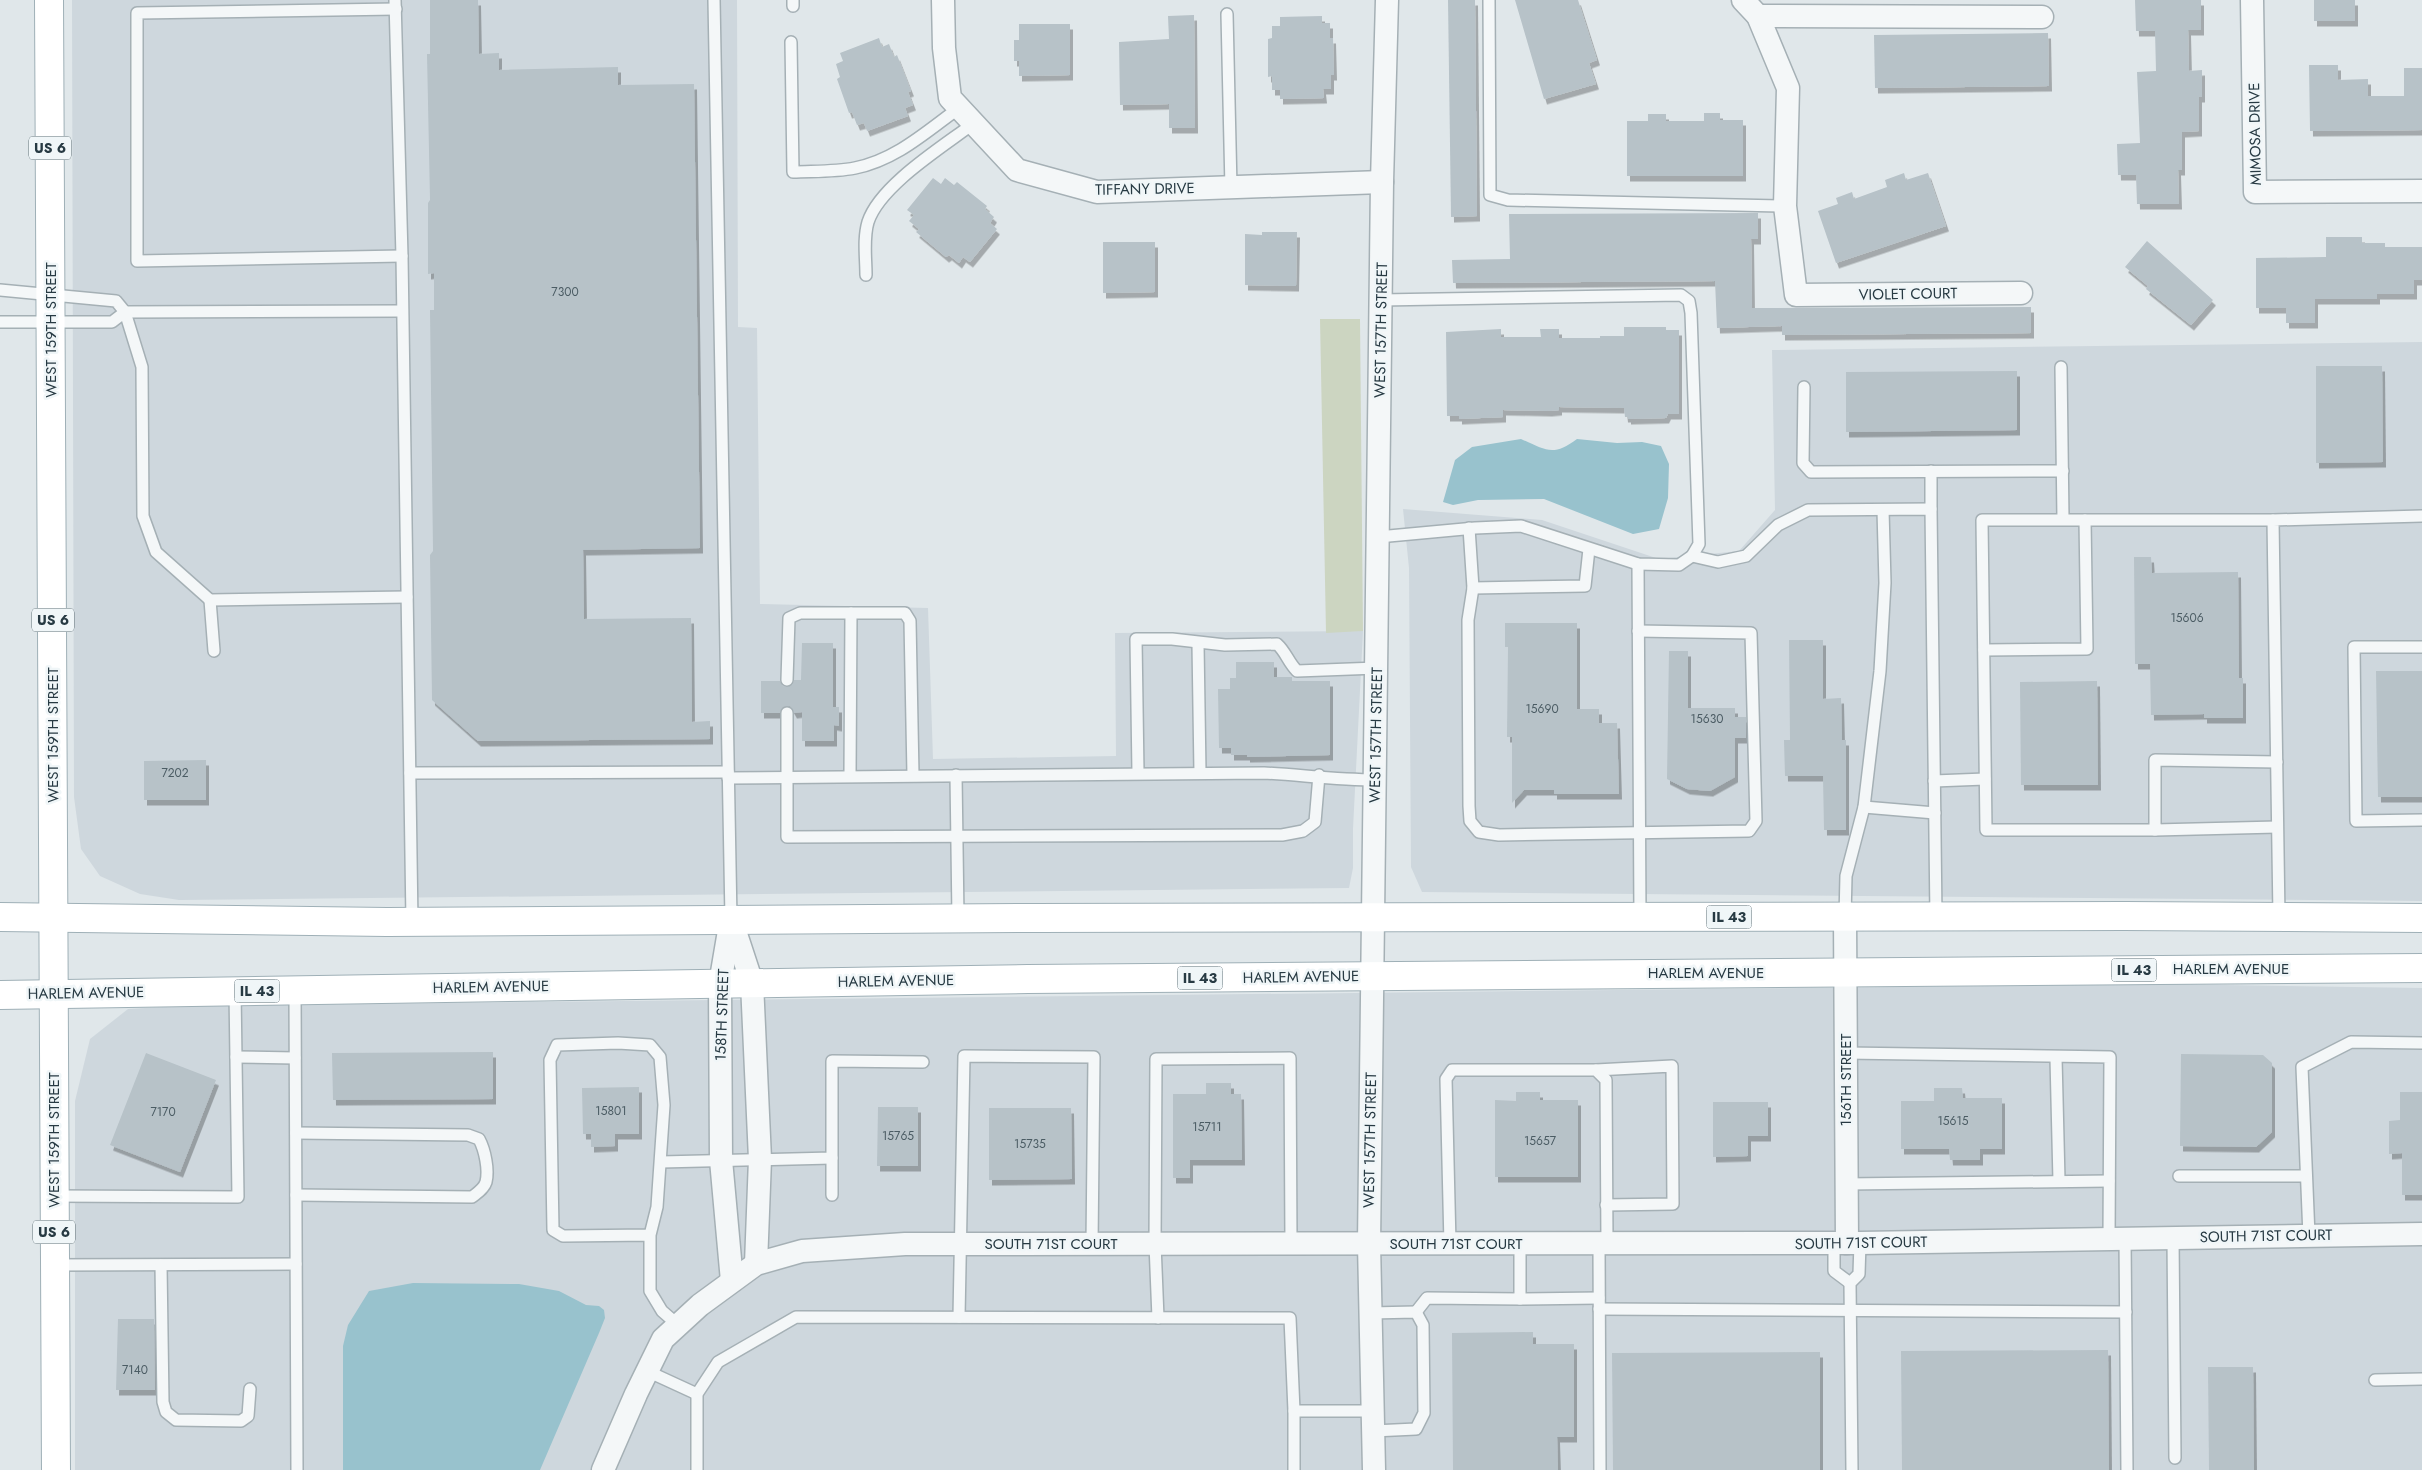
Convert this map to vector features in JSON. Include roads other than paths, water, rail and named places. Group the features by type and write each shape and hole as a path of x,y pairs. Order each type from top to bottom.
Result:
{"main road":[{"name":"WEST 159TH STREET","path":"49,0 56,1470"},
{"name":"IL 43","path":"0,917 412,922 731,918 2422,918"},
{"name":"HARLEM AVENUE","path":"0,995 752,983 1372,976 2422,968"}],"street":[{"name":"TIFFANY DRIVE","path":"943,0 944,48 950,98 1018,170 1097,192 1382,182"},
{"name":"WEST 157TH STREET","path":"1374,1470 1369,1244 1382,182 1387,0"},
{"name":"MIMOSA DRIVE","path":"2252,0 2255,192 2422,191"},
{"path":"1785,206 1788,88 1756,5 2042,17"},
{"name":"VIOLET COURT","path":"1785,206 1796,296 2021,293"},
{"name":"156TH STREET","path":"1845,917 1847,1243"},
{"name":"158TH STREET","path":"731,918 752,983 760,1160 756,1264"},
{"name":"158TH STREET","path":"731,918 720,984 721,1160 732,1281"},
{"name":"SOUTH 71ST COURT","path":"603,1470 647,1371 664,1339 700,1305 756,1264 802,1251 904,1244 1847,1243 2422,1234"}],"lane":[{"path":"714,0 731,918"},
{"path":"1489,0 1490,195 1508,200 1785,206"},
{"path":"402,256 137,261 137,12 395,4 402,256 412,922"},
{"path":"1228,14 1231,188"},
{"path":"791,42 793,172 855,168 884,159 967,116"},
{"path":"866,275 865,242 868,221 893,186 967,116"},
{"path":"0,290 116,301 125,312 142,367 143,516 156,552 210,600 407,597"},
{"path":"1378,537 1469,528 1521,526 1534,528 1589,549 1638,564 1678,565 1692,556 1699,544 1691,312 1689,300 1681,295 1381,300"},
{"path":"0,322 112,322 125,312 402,311"},
{"path":"2061,367 2063,520"},
{"path":"1804,387 1803,463 1811,472 2062,471"},
{"path":"1931,471 1936,917"},
{"path":"1692,556 1718,562 1746,556 1778,525 1808,510 1931,509"},
{"path":"1845,917 1846,876 1864,807 1880,661 1885,583 1883,510"},
{"path":"2277,827 2155,830 1986,830 1982,520 2273,520 2422,516"},
{"path":"1984,650 2087,649 2085,520"},
{"path":"2273,520 2279,917"},
{"path":"1469,528 1473,588 1468,620 1468,806 1470,821 1479,832 1499,836 1749,831 1756,820 1751,633 1638,631"},
{"path":"1473,588 1586,586 1589,549"},
{"path":"1638,564 1640,917"},
{"path":"210,600 214,650"},
{"path":"786,680 789,618 800,613 905,613 910,620 913,775"},
{"path":"850,613 850,776"},
{"path":"1138,773 1136,639 1172,639 1198,644 1277,644 1284,650 1290,664 1297,670 1377,668"},
{"path":"1198,644 1200,772"},
{"path":"2422,647 2354,647 2356,821 2422,820"},
{"path":"787,713 787,837 1282,835 1303,831 1315,822 1319,776"},
{"path":"2155,830 2155,760 2276,762"},
{"path":"410,773 786,777 1200,772 1376,780"},
{"path":"956,775 958,918"},
{"path":"1934,781 1985,779"},
{"path":"1864,807 1935,813"},
{"path":"295,990 297,1470"},
{"path":"54,1196 238,1197 235,991"},
{"path":"2308,1236 2302,1067 2352,1042 2422,1043"},
{"path":"650,1235 563,1236 553,1230 550,1060 557,1045 618,1043 650,1045 660,1057 664,1104 657,1207 650,1235 650,1291 662,1311 678,1325"},
{"path":"1846,1053 2056,1058 2110,1057 2109,1181 2126,1312 2127,1470"},
{"path":"959,1317 964,1056 1094,1057 1092,1244"},
{"path":"236,1057 295,1058"},
{"path":"1158,1318 1155,1244 1156,1059 1290,1058 1291,1244"},
{"path":"2056,1058 2059,1181"},
{"path":"832,1195 832,1061 923,1062"},
{"path":"1450,1244 1446,1079 1452,1070 1596,1070 1672,1066 1672,1204 1606,1205"},
{"path":"1596,1070 1606,1080 1606,1205 1599,1303 1600,1470"},
{"path":"296,1133 468,1136 478,1139 484,1148 486,1182 481,1191 472,1197 296,1195"},
{"path":"661,1162 832,1158"},
{"path":"2179,1176 2306,1176"},
{"path":"1846,1184 2109,1181"},
{"path":"2172,1238 2175,1458"},
{"path":"1847,1243 1834,1271 1850,1283"},
{"path":"1847,1243 1859,1274 1850,1283 1852,1470"},
{"path":"1520,1244 1520,1299"},
{"path":"54,1265 296,1264"},
{"path":"161,1265 163,1402 166,1412 176,1420 241,1421 248,1416 250,1389"},
{"path":"1370,1313 1416,1312 1428,1298 1851,1309 2126,1312"},
{"path":"1294,1411 1416,1428 1424,1413 1423,1325 1416,1312"},
{"path":"698,1470 697,1394 718,1362 796,1317 1290,1318 1294,1411 1294,1470"},
{"path":"647,1371 697,1394"},
{"path":"2375,1380 2422,1379"}],"water":[{"path":"1521,439 1549,450 1562,448 1577,439 1617,443 1642,442 1661,446 1669,464 1668,498 1659,529 1633,534 1544,499 1478,500 1453,505 1443,502 1455,460 1472,447"},
{"path":"413,1283 519,1284 559,1291 586,1305 599,1306 604,1310 605,1318 599,1333 540,1470 343,1470 343,1346 348,1325 369,1291"}]}
